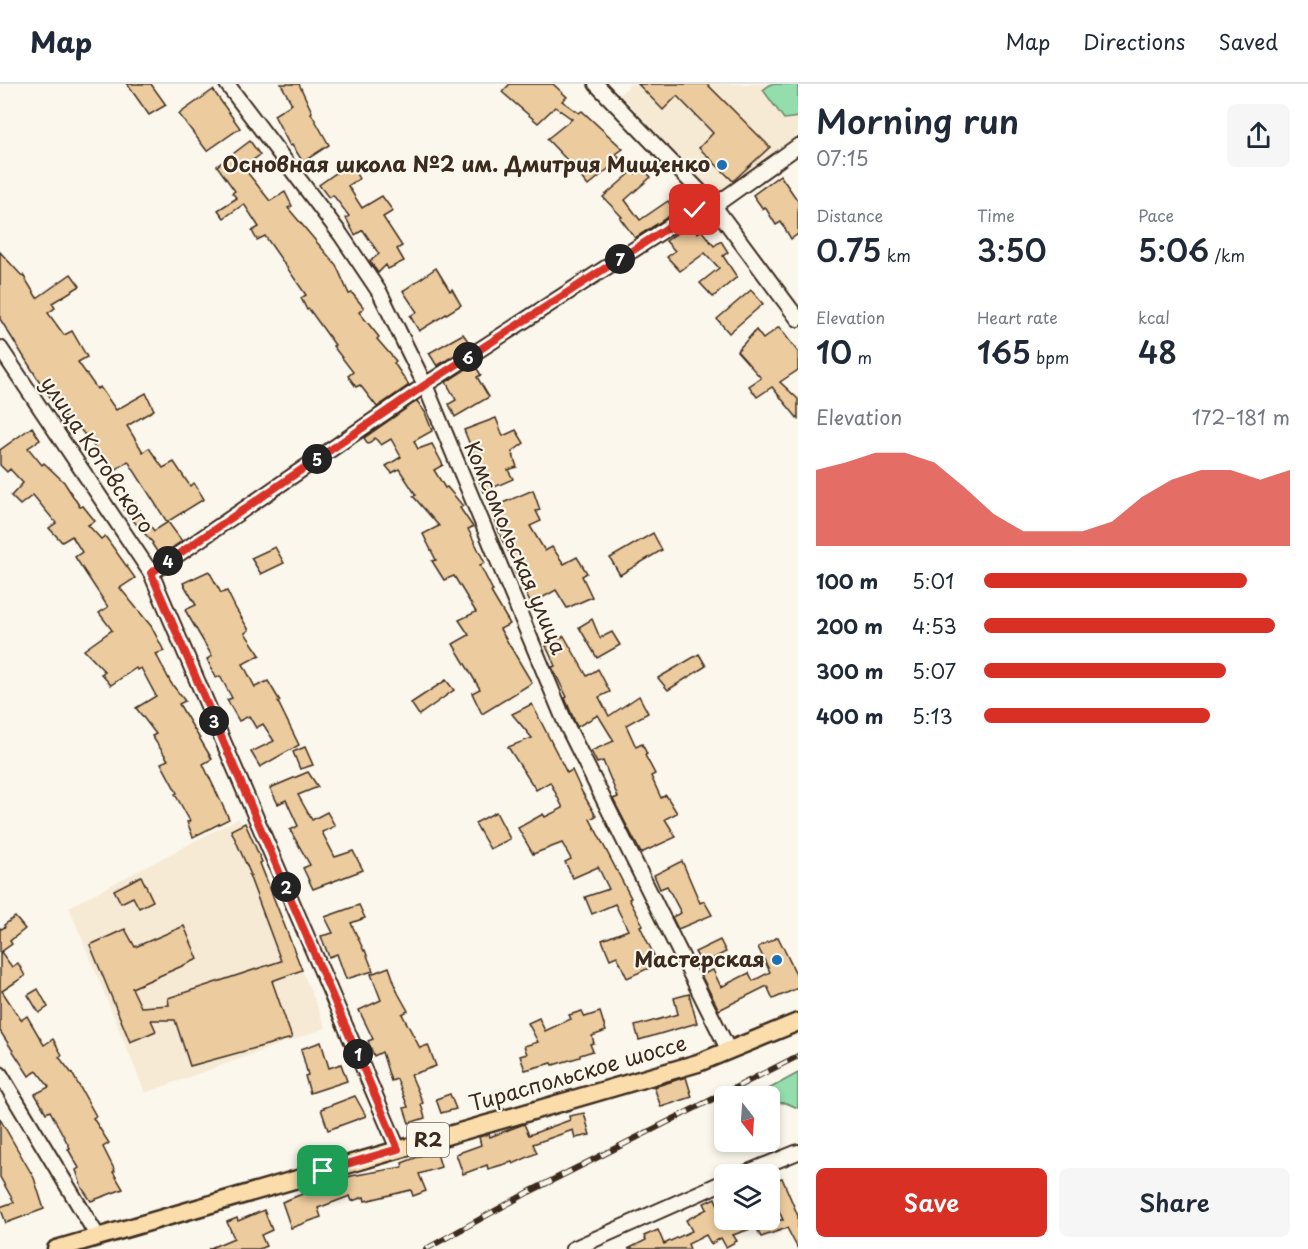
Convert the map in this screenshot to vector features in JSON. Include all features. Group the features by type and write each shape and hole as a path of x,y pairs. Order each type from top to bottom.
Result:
{"main road":[{"name":"Тираспольское шоссе","path":"56,1249 698,1063 798,1022"}],"street":[{"name":"Комсомольская улица","path":"227,84 341,235 380,293 425,385 565,722 729,1051"},
{"path":"596,84 714,206 798,319"},
{"path":"151,573 425,385 695,210 714,206 798,146"},
{"name":"улица Котовского","path":"0,348 151,573 398,1149"},
{"path":"0,1074 98,1238"},
{"path":"768,1164 798,1152"},
{"path":"573,1249 714,1186"}],"shaded area":[{"name":"Основная школа №2 им. Дмитрия Мищенко","path":"631,84 798,84 798,135 716,196 620,94"},
{"path":"239,818 326,1028 145,1093 69,907"}],"green space":[{"path":"771,84 798,84 798,117 784,119 763,90"},
{"path":"798,1073 798,1108 780,1103 780,1086 774,1086"}],"building":[{"path":"127,84 151,84 166,105 149,115"},
{"path":"281,84 299,84 311,113 329,145 303,162 292,145 290,146 274,115 292,104"},
{"path":"510,84 553,84 567,97 562,101 579,113 582,111 623,149 616,154 620,159 588,186 547,139 572,119 555,107 538,123 502,92"},
{"path":"638,84 707,84 770,147 733,181 699,148 713,133 677,96 663,110"},
{"path":"213,90 240,128 207,151 179,114"},
{"path":"250,141 260,155 243,167 270,201 285,192 292,206 288,208 336,265 349,294 352,293 364,308 359,312 379,337 377,339 396,361 394,363 409,385 377,407 360,385 356,387 348,376 353,372 309,309 307,310 301,298 306,295 265,236 257,240 252,231 259,227 244,204 224,218 218,210 237,198 232,193 235,191 217,166"},
{"path":"350,163 359,179 348,186 362,208 382,196 393,211 383,217 402,246 397,249 404,261 388,269 386,265 378,273 370,261 379,254 363,230 355,235 346,218 349,216 333,195 329,198 319,185"},
{"path":"642,168 651,177 625,200 640,220 668,201 676,212 635,238 620,218 622,217 603,197 633,171 635,174"},
{"path":"780,175 798,201 798,234 791,239 781,222 776,225 765,207 763,209 753,195"},
{"path":"690,224 698,233 701,230 714,246 721,241 728,252 723,256 737,277 713,297 700,283 719,268 705,253 680,271 667,257 675,251 666,241"},
{"path":"0,252 23,275 37,298 71,274 80,286 52,303 55,308 48,313 64,335 72,331 87,357 78,362 97,389 100,387 116,410 146,393 154,410 127,426 143,452 149,448 163,468 174,462 190,486 194,483 204,499 167,522 128,461 114,471 76,424 71,427 0,319"},
{"path":"436,268 461,305 419,331 410,316 417,312 403,291"},
{"path":"751,290 763,304 729,333 717,319"},
{"path":"779,327 798,352 798,370 780,382 798,399 798,419 772,387 757,397 749,386 761,378 737,351 756,330 763,339"},
{"path":"463,334 471,345 437,366 429,353"},
{"path":"474,364 481,375 477,377 489,397 455,417 449,404 456,400 446,382"},
{"path":"417,401 425,412 432,431 414,441 418,449 432,444 443,465 434,470 445,488 447,487 463,506 460,508 473,527 468,529 485,563 480,565 493,591 491,592 510,624 500,629 532,683 482,714 472,693 480,689 453,644 469,635 459,620 476,612 454,576 444,580 432,561 436,560 423,534 439,526 413,496 416,495 399,469 392,473 386,466 401,457 391,439 381,445 375,438 368,444 364,438"},
{"path":"496,418 503,436 516,430 524,443 512,452 517,467 508,470 513,479 483,492 477,475 480,474 472,459 475,457 464,430"},
{"path":"32,427 40,440 28,448 42,465 44,463 64,482 80,507 83,506 95,521 88,525 101,539 105,536 135,578 120,588 151,626 164,651 156,654 171,683 185,701 179,704 212,759 203,764 229,819 193,837 187,822 190,821 161,763 168,760 152,736 156,734 136,708 156,696 141,668 137,670 136,668 111,685 101,674 105,672 84,650 112,630 99,613 108,607 75,557 82,552 72,536 62,542 49,528 56,523 33,495 20,505 11,496 23,483 10,469 7,472 0,465 0,450"},
{"path":"533,490 540,510 536,511 541,521 530,526 545,551 552,547 564,564 577,557 587,573 582,576 592,597 567,608 556,590 531,604 514,570 518,568 502,540 491,508"},
{"path":"135,503 154,531 168,522 182,541 160,556 153,543 124,510"},
{"path":"653,533 662,550 620,575 610,558"},
{"path":"275,547 284,563 261,574 251,558"},
{"path":"209,571 221,593 227,591 249,630 245,633 260,655 243,664 255,687 268,681 280,701 278,702 299,745 260,767 251,752 274,741 263,724 256,728 249,716 239,721 227,700 232,698 220,676 216,678 207,659 212,656 185,610 196,605 183,583"},
{"path":"592,619 600,638 612,632 620,645 597,658 579,627"},
{"path":"564,636 587,676 598,669 610,692 599,697 609,716 639,696 648,713 626,725 636,747 642,744 647,754 645,755 655,774 651,776 661,798 666,795 677,813 665,819 676,837 641,853 613,799 618,797 603,761 597,763 591,751 614,741 598,715 577,727 565,698 567,697 552,667 555,666 546,646"},
{"path":"699,654 706,666 668,690 658,678"},
{"path":"446,680 454,690 419,715 411,703"},
{"path":"532,704 567,773 572,770 596,816 590,819 631,898 629,899 643,925 640,926 658,964 627,978 617,956 610,959 602,940 628,930 615,904 592,914 585,897 609,889 598,867 573,878 565,862 571,859 562,843 533,854 518,828 543,814 545,817 563,808 550,782 536,790 508,747 532,738 512,714"},
{"path":"305,747 313,765 300,769 293,752"},
{"path":"308,772 318,787 298,795 312,820 327,812 335,826 322,832 335,857 353,851 363,870 313,889 303,868 310,865 290,830 298,826 286,800 278,804 270,788"},
{"path":"496,812 510,839 490,849 475,823"},
{"path":"245,823 302,970 272,981 292,1038 190,1066 175,1020 151,1020 156,1031 130,1042 90,945 125,929 135,947 184,926 198,959 132,988 141,1007 169,1005 168,998 281,961 249,875 251,875 231,830"},
{"path":"682,861 700,903 704,901 712,915 678,929 672,917 681,913 667,886 660,889 654,875"},
{"path":"141,876 153,901 139,908 133,897 121,903 114,890"},
{"path":"359,905 365,918 351,923 373,971 346,979 337,954 329,957 321,936 333,933 325,917"},
{"path":"15,917 25,929 10,941 12,944 1,952 12,967 18,963 25,976 2,991 21,1020 27,1016 44,1045 53,1039 62,1055 59,1057 73,1075 96,1116 93,1118 109,1143 103,1147 123,1189 91,1201 82,1188 76,1170 79,1168 68,1149 70,1148 50,1111 46,1113 35,1094 49,1087 37,1071 29,1076 0,1031 0,928 5,927 4,925"},
{"path":"778,937 798,978 798,988 773,999 767,986 719,1010 701,975 713,970 721,987 749,973 753,981 770,972 758,947"},
{"path":"720,940 726,952 702,964 695,952"},
{"path":"389,967 398,993 408,1011 402,1014 420,1048 428,1045 436,1066 411,1075 423,1103 421,1104 425,1118 409,1123 404,1108 408,1107 397,1079 391,1081 382,1052 374,1056 368,1041 373,1039 359,1010 381,1000 371,974"},
{"path":"38,989 48,1007 39,1013 28,995"},
{"path":"689,994 697,1023 639,1040 635,1026 678,1014 674,998"},
{"path":"582,1011 585,1017 600,1012 606,1031 592,1036 594,1043 590,1044 593,1051 553,1065 552,1063 525,1070 520,1056 527,1054 524,1046 538,1042 528,1023 539,1018 545,1031 571,1019 569,1015"},
{"path":"321,1042 329,1068 341,1064 347,1081 310,1093 301,1049"},
{"path":"686,1077 692,1097 661,1107 654,1087"},
{"path":"450,1094 456,1109 441,1113 436,1099"},
{"path":"355,1096 366,1116 328,1130 321,1109"},
{"path":"584,1113 590,1135 575,1138 573,1130 533,1144 537,1153 513,1164 512,1162 488,1169 487,1165 463,1174 456,1154 481,1145 479,1137 489,1134 490,1137 524,1124 529,1135 570,1120 569,1116"},
{"path":"0,1119 34,1178 44,1209 6,1223 0,1207 14,1202 0,1177"},
{"path":"436,1150 441,1167 419,1174 426,1191 413,1196 411,1190 365,1201 364,1197 352,1201 350,1196 318,1208 321,1217 291,1228 282,1202 310,1191 309,1188 318,1185 320,1188 351,1176 403,1167 402,1163"},
{"path":"782,1178 798,1216 798,1249 787,1228 761,1237 758,1230 780,1230 780,1220 783,1220 780,1213 780,1179"},
{"path":"714,1198 714,1230 747,1230 733,1235 737,1241 726,1247 721,1238 711,1244 706,1235 688,1244 690,1249 628,1249 646,1240 644,1236 658,1230 664,1244 692,1231 686,1220 707,1209 704,1203"},
{"path":"264,1210 272,1230 261,1235 266,1246 259,1249 208,1249 234,1238 227,1222 237,1218 238,1221"}],"railway":[{"path":"426,1249 529,1192 798,1056"}],"place":[{"name":"Основная школа №2 им. Дмитрия Мищенко","path":"722,165"},
{"name":"Мастерская","path":"777,960"}],"route":[{"path":"323,1171 398,1149 151,573 425,385 695,210"}]}
